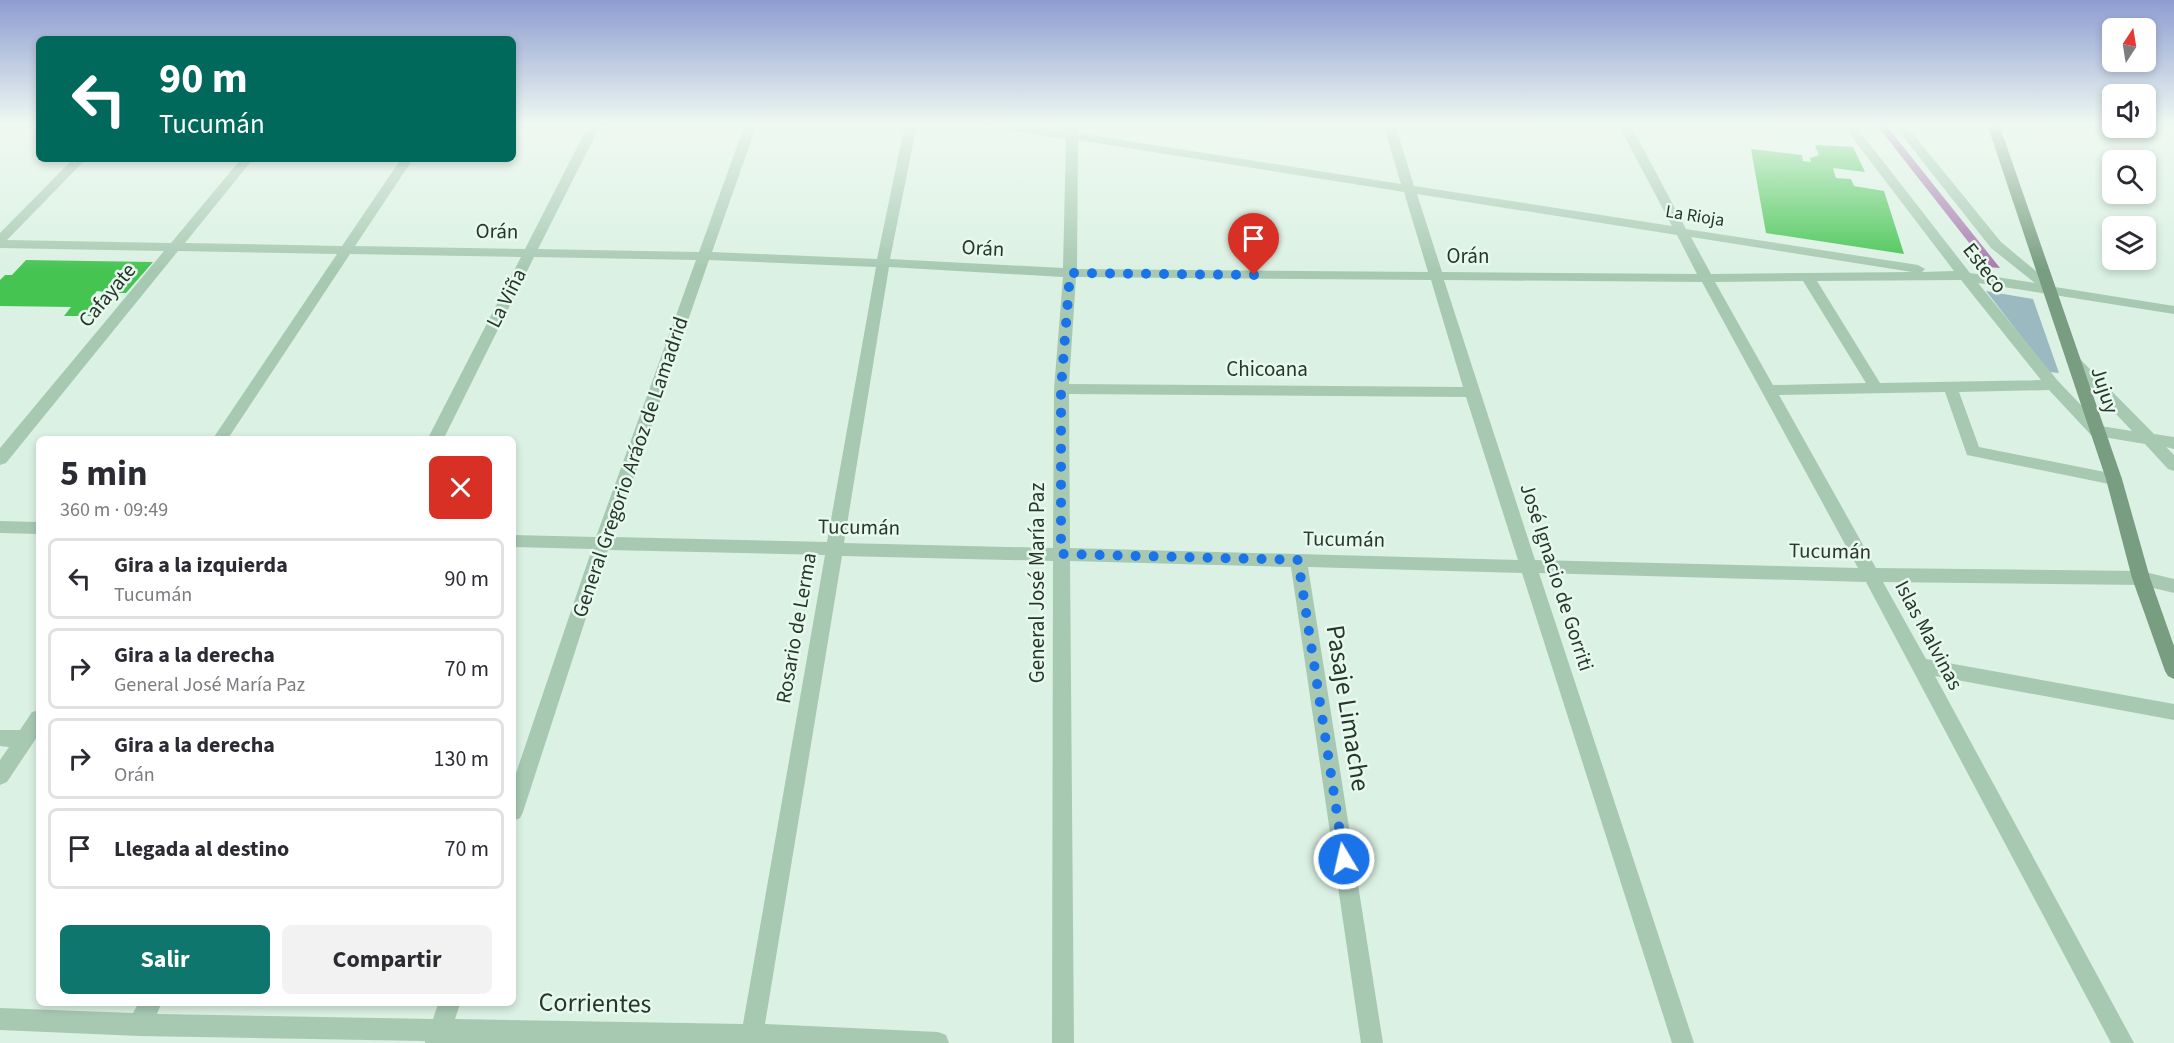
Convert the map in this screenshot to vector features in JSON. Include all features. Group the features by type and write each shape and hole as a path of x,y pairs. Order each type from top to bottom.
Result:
{"main road":[{"name":"Jujuy","path":"2010,173 2114,479 2141,578 2174,671"}],"street":[{"path":"0,242 67,173"},
{"name":"Cafayate","path":"0,459 236,173"},
{"path":"222,436 398,173"},
{"name":"La Viña","path":"437,436 570,173"},
{"name":"General Gregorio Aráoz de Lamadrid","path":"516,803 602,544 733,173"},
{"name":"Rosario de Lerma","path":"752,1035 833,549 883,263 902,173"},
{"name":"General José María Paz","path":"1063,1043 1061,389 1070,273 1071,173"},
{"name":"La Rioja","path":"1318,173 2174,310"},
{"name":"José Ignacio de Gorriti","path":"1403,173 1683,1043"},
{"name":"Islas Malvinas","path":"1650,173 1871,575 2123,1043"},
{"name":"Esteco","path":"1885,173 2053,385 2096,431"},
{"name":"Esteco","path":"1938,173 1996,244 2050,289"},
{"name":"Orán","path":"0,242 174,248 703,256 1070,273 1706,278 1965,276"},
{"path":"1808,278 1876,388"},
{"path":"2073,360 2174,465"},
{"path":"1768,390 2053,385"},
{"path":"1950,386 1973,451 2114,479"},
{"name":"Chicoana","path":"1061,389 1472,392"},
{"path":"2096,431 2174,443"},
{"path":"0,527 36,528"},
{"name":"Tucumán","path":"516,541 1871,575 2141,578 2174,586"},
{"name":"Pasaje Limache","path":"1298,560 1372,1043"},
{"path":"1920,666 2174,712"},
{"path":"0,776 36,723"},
{"path":"0,738 26,739"},
{"path":"139,1025 149,1006"},
{"path":"438,1036 448,1006"},
{"name":"Corrientes","path":"0,1019 438,1036 752,1035 938,1043"}],"shaded area":[{"path":"1914,173 1924,173 2000,268 1988,267"},
{"path":"1986,291 2033,299 2059,373 2049,372"}],"building":[{"path":"1755,173 1834,173 1836,178 1851,179 1854,186 1884,191 1904,254 1766,233"},
{"path":"26,260 153,262 126,293 111,293 119,284 112,284 105,292 97,291 93,296 110,297 93,316 64,316 71,307 0,306 0,280 5,275 12,275"}],"route":[{"path":"1254,275 1070,273 1061,389 1061,554 1298,560 1344,859"}]}
